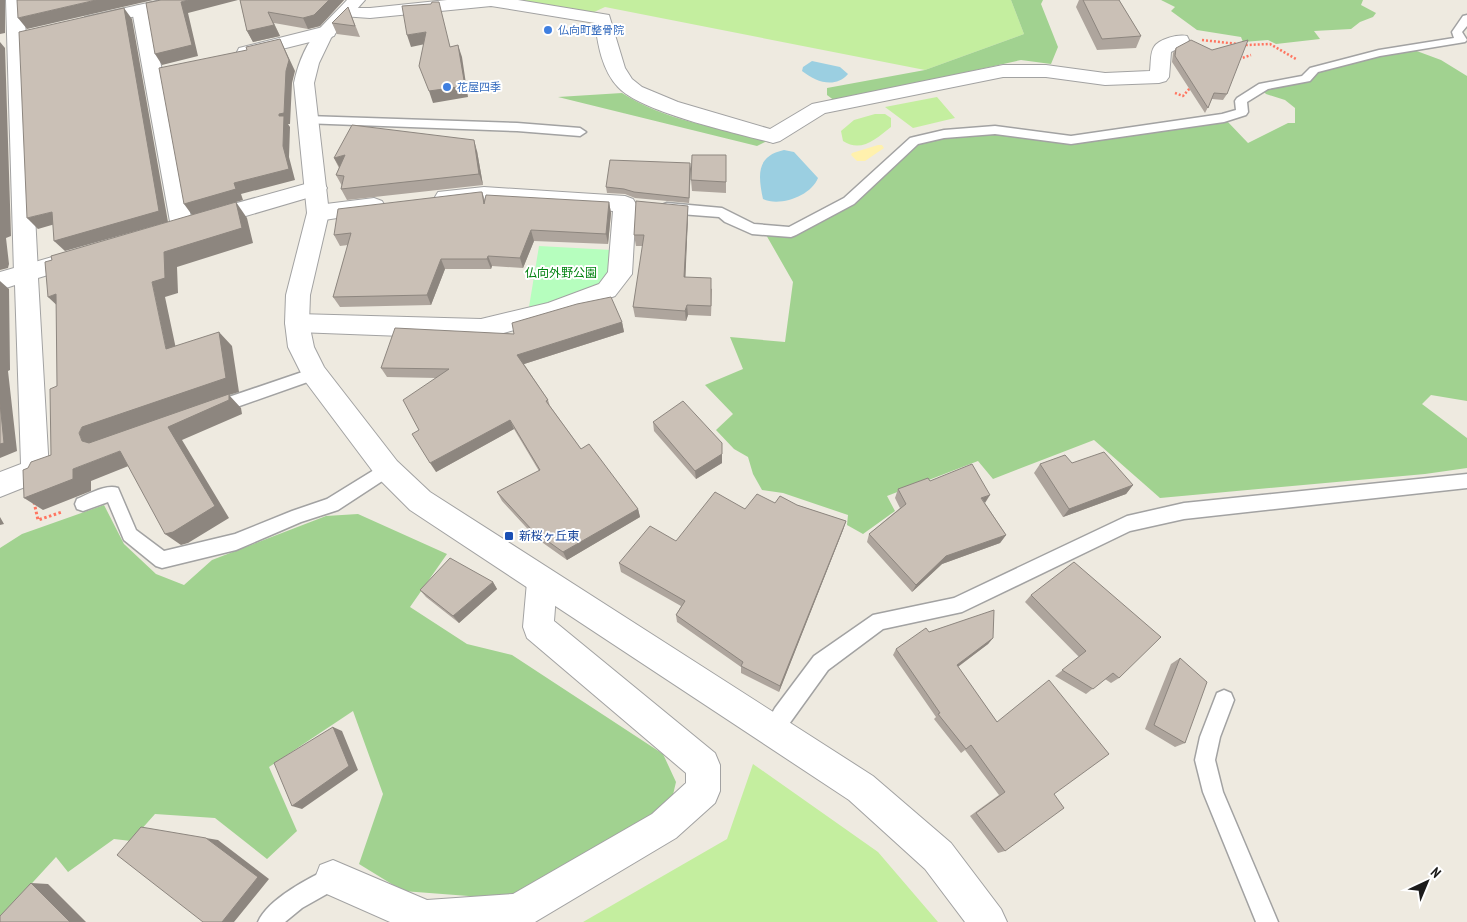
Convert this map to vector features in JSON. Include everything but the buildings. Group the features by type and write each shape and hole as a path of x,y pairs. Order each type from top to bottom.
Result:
{"street":[{"path":"0,485 35,471 15,0"},
{"path":"71,26 129,8 185,0"},
{"path":"988,922 938,856 861,788 420,502 387,469 314,374 301,347 297,322 298,295 317,201 304,83 309,62 327,32 352,6 370,14 492,1 603,18 614,66 626,85 642,96 662,104 773,136 819,108 1003,71 1046,71 1105,79 1159,77 1162,49 1180,40"},
{"path":"129,8 163,73 173,230 317,201 398,203"},
{"path":"230,56 327,32"},
{"path":"297,322 481,329 552,311 607,290 620,274 630,204 484,194 427,200"},
{"path":"0,281 99,252"},
{"path":"333,878 426,919 517,912 664,826 703,791 702,765 538,627 542,582"}],"lane":[{"path":"654,206 722,213 730,219 752,229 790,232 849,201 914,140 944,134 995,130 1071,140 1224,118 1242,112 1241,101 1253,90 1281,81 1306,79 1314,70 1379,53 1461,40 1458,32 1467,18"},
{"path":"307,120 580,132"},
{"path":"196,415 314,374"},
{"path":"83,504 112,493 130,535 162,560 236,542 298,516 332,505 387,469"},
{"path":"772,731 821,663 879,621 956,606 1126,524 1184,511 1467,481"},
{"path":"1224,700 1210,737 1205,760 1213,792 1268,922"},
{"path":"269,922 294,900 333,878"}],"path":[{"path":"1180,40 1196,38 1247,45 1270,44 1314,70"},
{"path":"1235,61 1251,55"},
{"path":"1159,77 1162,84 1178,94 1186,94 1191,87"},
{"path":"35,471 32,495 38,520 83,504"}],"green space":[{"path":"510,0 1011,0 1024,34 925,70 605,7 592,13"},
{"path":"1011,0 1043,0 1041,4 1058,47 1051,64 1021,60 835,101 827,95 827,88 925,70 1024,34"},
{"path":"1161,0 1363,0 1361,5 1376,13 1373,17 1360,22 1351,29 1314,31 1320,39 1276,44 1268,40 1243,42 1241,37 1197,30 1171,11 1175,7"},
{"path":"1414,50 1441,60 1467,76 1467,401 1431,395 1422,404 1467,438 1467,468 1425,474 1160,498 1094,440 993,479 978,461 887,496 895,511 863,534 847,525 848,515 783,493 762,490 753,474 748,457 734,449 716,430 733,414 705,385 743,369 730,337 785,342 793,282 765,233 792,234 850,203 916,142 995,131 1072,141 1226,120 1248,143 1288,123 1295,123 1295,108 1285,100 1266,94 1262,90 1306,80 1315,70 1381,54"},
{"path":"622,93 639,103 674,117 769,140 757,146 558,97"},
{"path":"937,97 955,118 913,128 885,107"},
{"path":"875,114 885,114 891,118 891,127 874,140 862,145 856,146 843,141 841,131 854,120"},
{"name":"仏向外野公園","path":"539,246 612,250 607,277 593,289 582,294 529,307"},
{"path":"104,505 124,544 156,574 184,585 212,560 326,516 358,514 447,554 410,607 467,644 512,655 663,754 676,782 672,799 652,819 508,899 403,891 359,864 383,794 353,711 269,767 297,831 267,859 215,818 155,814 131,841 114,839 68,872 56,857 0,918 0,548 22,534"},
{"path":"753,764 878,852 938,922 583,922 727,839"}],"sand":[{"path":"882,145 884,148 865,161 857,161 851,155 852,153"}],"water":[{"path":"812,61 840,67 848,74 843,79 831,83 819,81 802,71 803,67"},
{"path":"784,150 794,152 818,178 809,190 802,195 778,202 763,199 760,182 761,168 768,157"}],"place":[{"name":"仏向町整骨院","path":"548,30"},
{"name":"花屋四季","path":"447,87"},
{"name":"新桜ヶ丘東","path":"509,536"}]}
